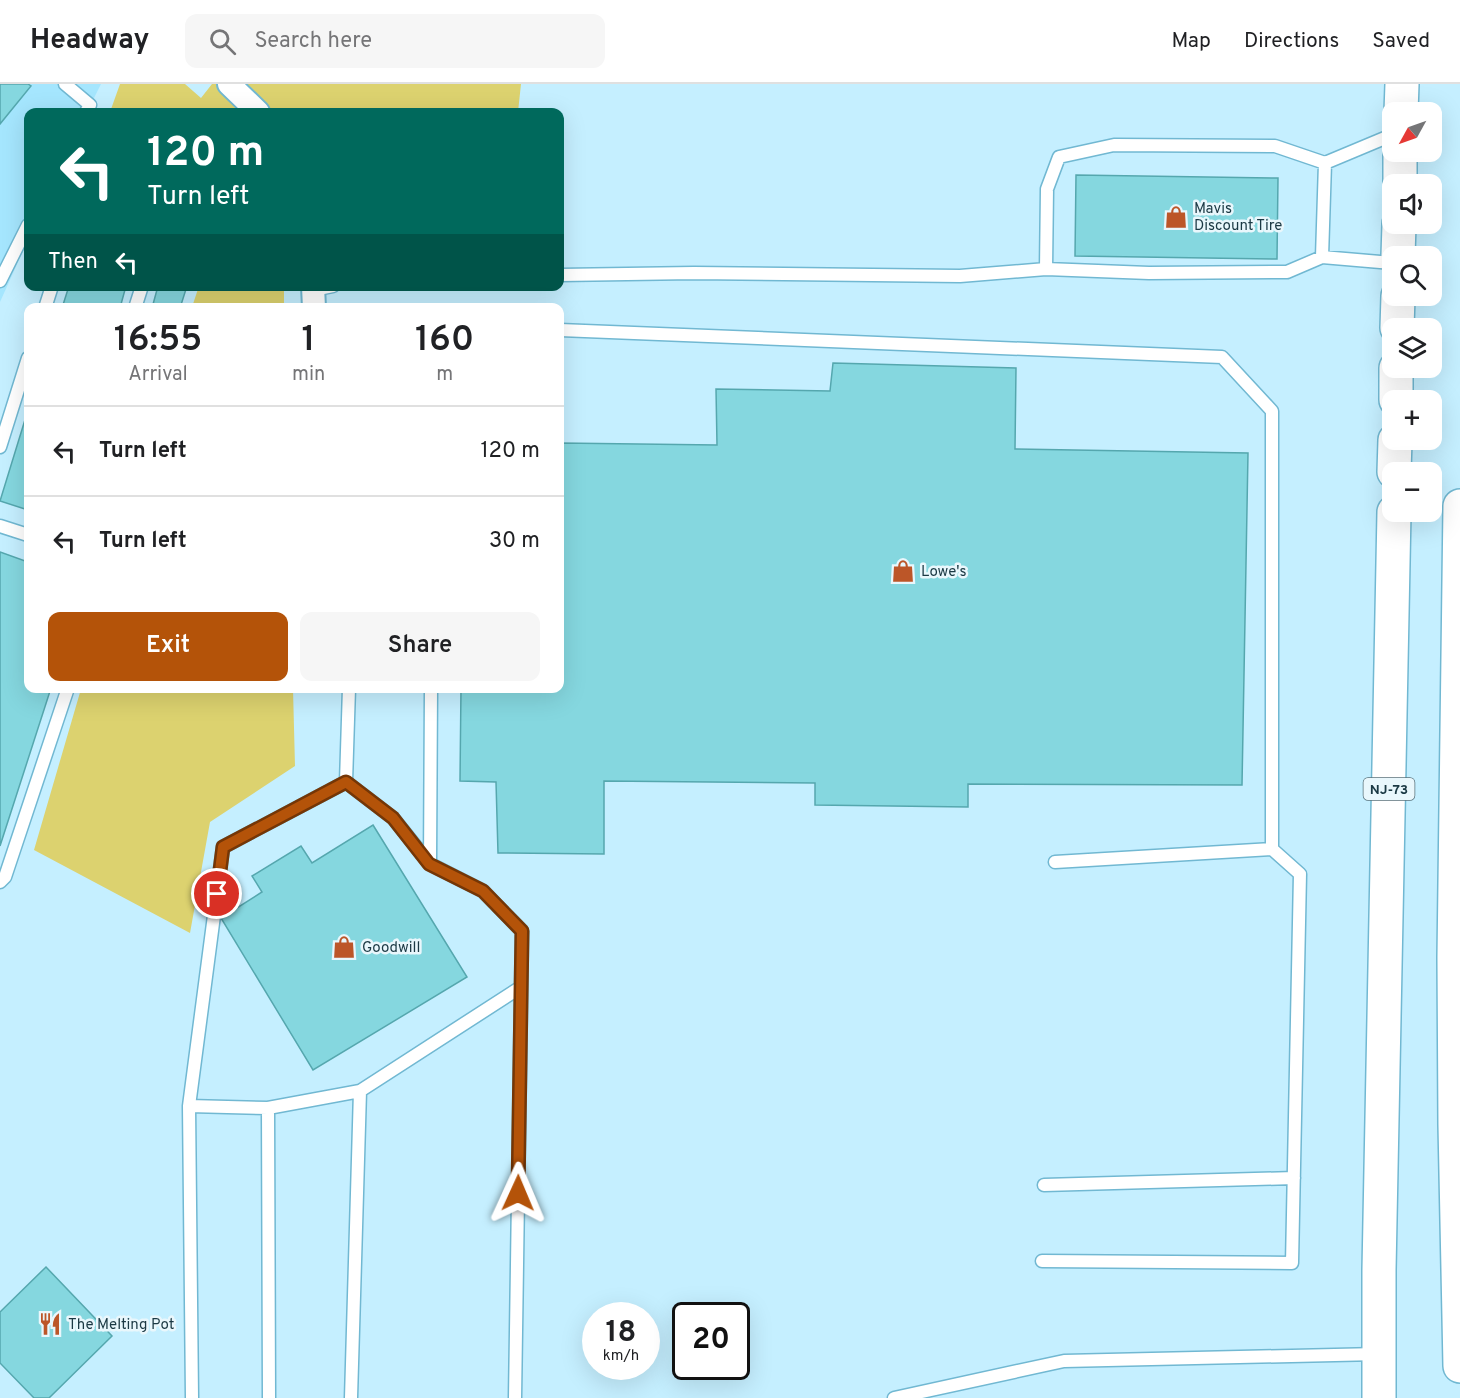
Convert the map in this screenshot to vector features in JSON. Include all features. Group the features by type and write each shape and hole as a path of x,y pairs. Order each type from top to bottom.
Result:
{"highway":[{"path":"1401,102 1402,84"},
{"path":"1460,506 1457,958 1460,1366"},
{"name":"NJ-73","path":"1379,1398 1379,1270 1394,522"}],"street":[{"path":"229,84 254,108"}],"lane":[{"path":"65,84 90,105 88,108"},
{"path":"1046,269 1047,189 1059,157 1114,145 1275,146 1325,163 1382,139"},
{"path":"1322,257 1325,163"},
{"path":"0,281 24,233"},
{"path":"564,275 706,273 960,276 1046,269 1149,273 1287,272 1322,257 1382,262"},
{"path":"564,330 1221,357 1272,411 1272,849"},
{"path":"0,447 24,371"},
{"path":"0,526 24,534"},
{"path":"0,882 5,878 67,693"},
{"path":"346,782 348,693"},
{"path":"429,864 430,693"},
{"path":"346,782 393,818 429,864 483,891 522,931 515,1398"},
{"path":"192,1398 189,1106 223,847 346,782"},
{"path":"1042,1261 1292,1263 1300,874 1272,849 1055,862"},
{"path":"189,1106 268,1108 360,1091 521,987"},
{"path":"351,1398 360,1091"},
{"path":"268,1108 269,1398"},
{"path":"1044,1185 1294,1178"},
{"path":"894,1398 1064,1361 1379,1354"}],"shaded area":[{"path":"0,84 101,84 89,108 24,108 24,249 0,302"},
{"path":"120,84 185,84 201,98 212,84 521,84 518,108 111,108"},
{"path":"197,291 284,291 284,303 193,303"},
{"path":"80,693 293,693 295,766 210,822 190,933 34,850"}],"building":[{"path":"0,84 28,84 31,86 0,124"},
{"name":"Mavis Discount Tire","path":"1076,175 1278,178 1277,259 1075,256"},
{"path":"67,291 125,291 121,303 64,303"},
{"path":"157,291 185,291 182,303 153,303"},
{"name":"Lowe's","path":"833,363 1016,368 1015,449 1248,453 1242,785 968,784 968,807 815,805 815,783 604,781 604,854 498,853 496,782 460,781 461,693 564,693 564,443 717,445 716,389 830,391"},
{"path":"24,423 24,509 0,501"},
{"path":"0,552 24,561 24,693 49,693 0,846"},
{"name":"Goodwill","path":"373,825 467,977 313,1070 221,918 262,892 252,876 301,846 312,863"},
{"name":"The Melting Pot","path":"46,1267 112,1336 49,1398 34,1398 0,1363 0,1312"}],"place":[{"name":"Mavis Discount Tire","path":"1176,217"},
{"name":"Lowe's","path":"903,571"},
{"name":"Goodwill","path":"344,947"},
{"name":"The Melting Pot","path":"50,1324"}],"route":[{"path":"217,894 223,847 346,782 393,818 429,864 483,891 522,931 518,1193"}]}
